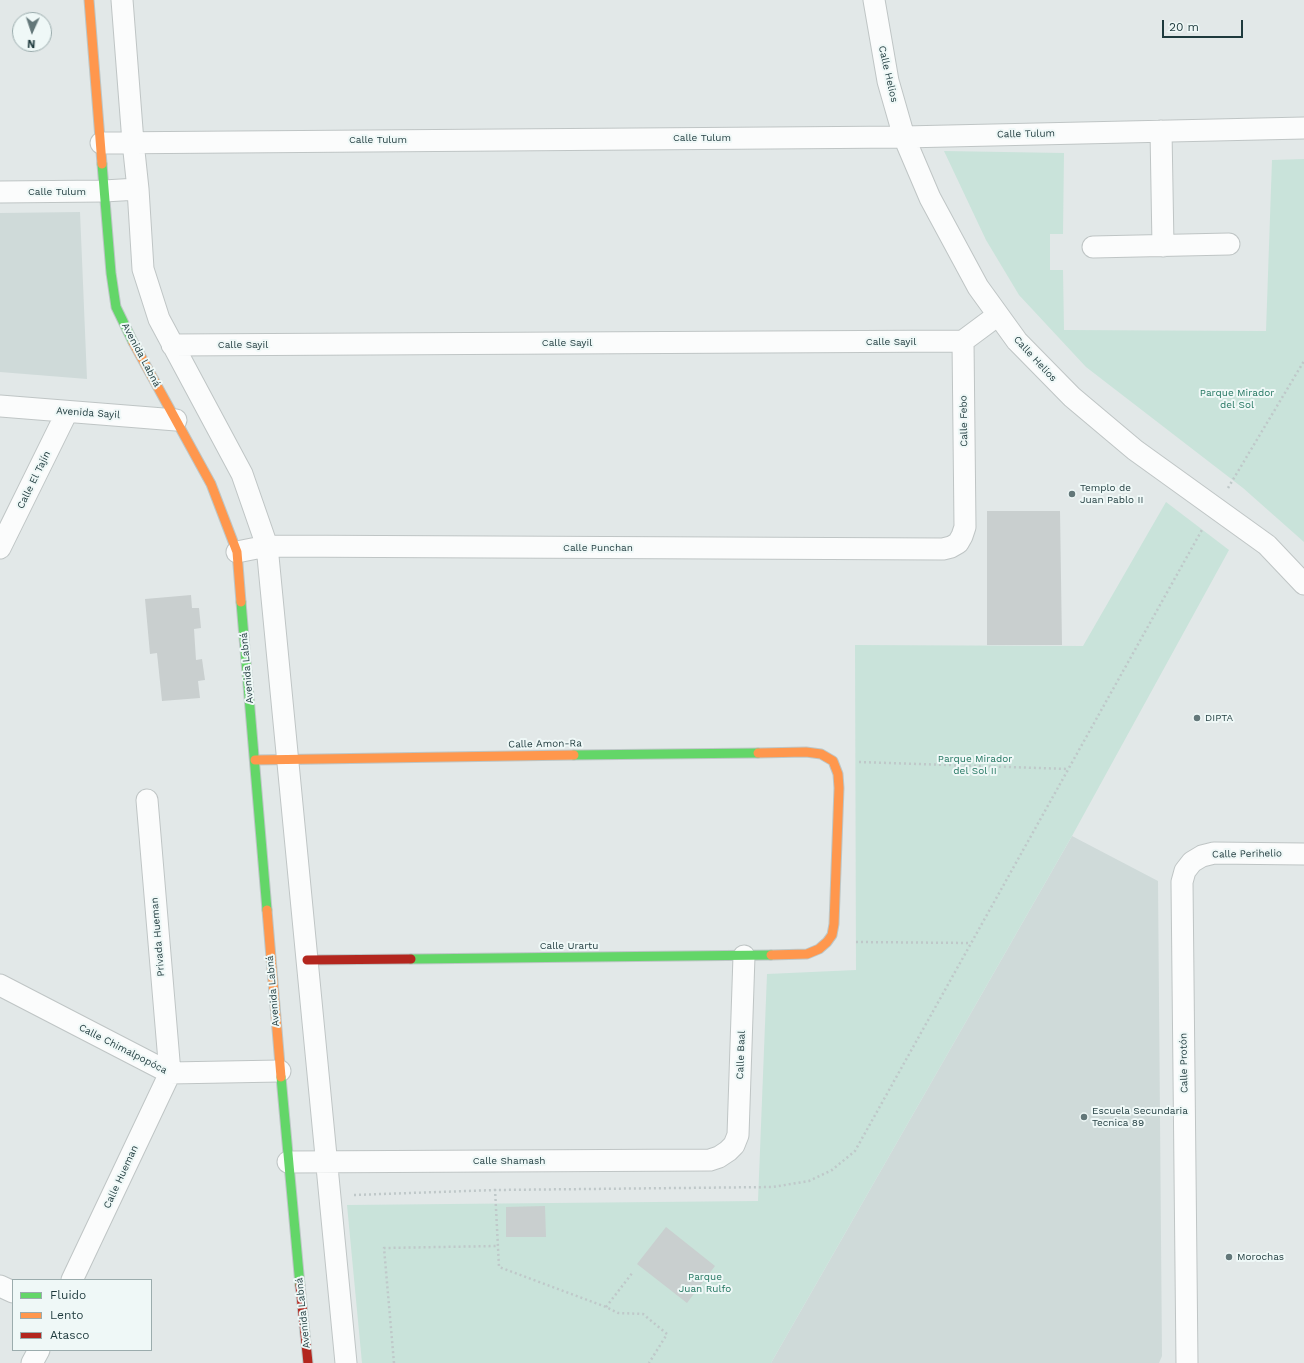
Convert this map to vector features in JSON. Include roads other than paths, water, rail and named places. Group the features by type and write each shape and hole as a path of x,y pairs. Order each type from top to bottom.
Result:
{"street":[{"name":"Avenida Labná","path":"89,0 111,273 116,307 127,332 211,484 237,552 280,1071 308,1363"},
{"path":"122,0 143,269 159,319 242,474 267,546 346,1363"},
{"name":"Calle Helios","path":"874,0 888,81 904,137 930,198 978,287 1017,341 1072,397 1134,450 1267,545 1304,584"},
{"name":"Calle Tulum","path":"101,143 904,137 1304,128"},
{"path":"1161,131 1163,246"},
{"name":"Calle Tulum","path":"0,192 138,190"},
{"path":"1092,247 1230,244"},
{"path":"963,341 998,315"},
{"name":"Calle Sayil","path":"172,345 963,341"},
{"name":"Calle Febo","path":"958,543 965,527 963,341"},
{"name":"Avenida Sayil","path":"0,406 176,420"},
{"name":"Calle El Tajín","path":"0,548 67,412"},
{"name":"Calle Punchan","path":"237,552 267,546 943,549 958,543"},
{"name":"Calle Amon-Ra","path":"255,760 806,752 821,754 833,761 838,774 839,788 834,924 832,935 827,942"},
{"name":"Privada Hueman","path":"147,800 170,1073"},
{"name":"Calle Perihelio","path":"1192,862 1202,856 1214,853 1304,854"},
{"name":"Calle Protón","path":"1187,1363 1182,882 1185,870 1192,862"},
{"name":"Calle Urartu","path":"307,960 744,956 807,954 819,949 827,942"},
{"name":"Calle Baal","path":"728,1151 734,1145 738,1135 744,956"},
{"name":"Calle Chimalpopóca","path":"0,985 170,1073 280,1071"},
{"name":"Calle Hueman","path":"72,1279 170,1073"},
{"name":"Calle Shamash","path":"288,1162 710,1160 728,1151"},
{"path":"0,1286 12,1292"},
{"path":"32,1363 38,1351"}],"place":[{"name":"Templo de Juan Pablo II","path":"1072,494"},
{"name":"DIPTA","path":"1197,718"},
{"name":"Escuela Secundaria Tecnica 89","path":"1084,1117"},
{"name":"Morochas","path":"1229,1257"}],"park label":[{"name":"Parque Mirador del Sol","path":"1237,398"},
{"name":"Parque Mirador del Sol II","path":"975,764"},
{"name":"Parque Juan Rulfo","path":"705,1282"}]}
